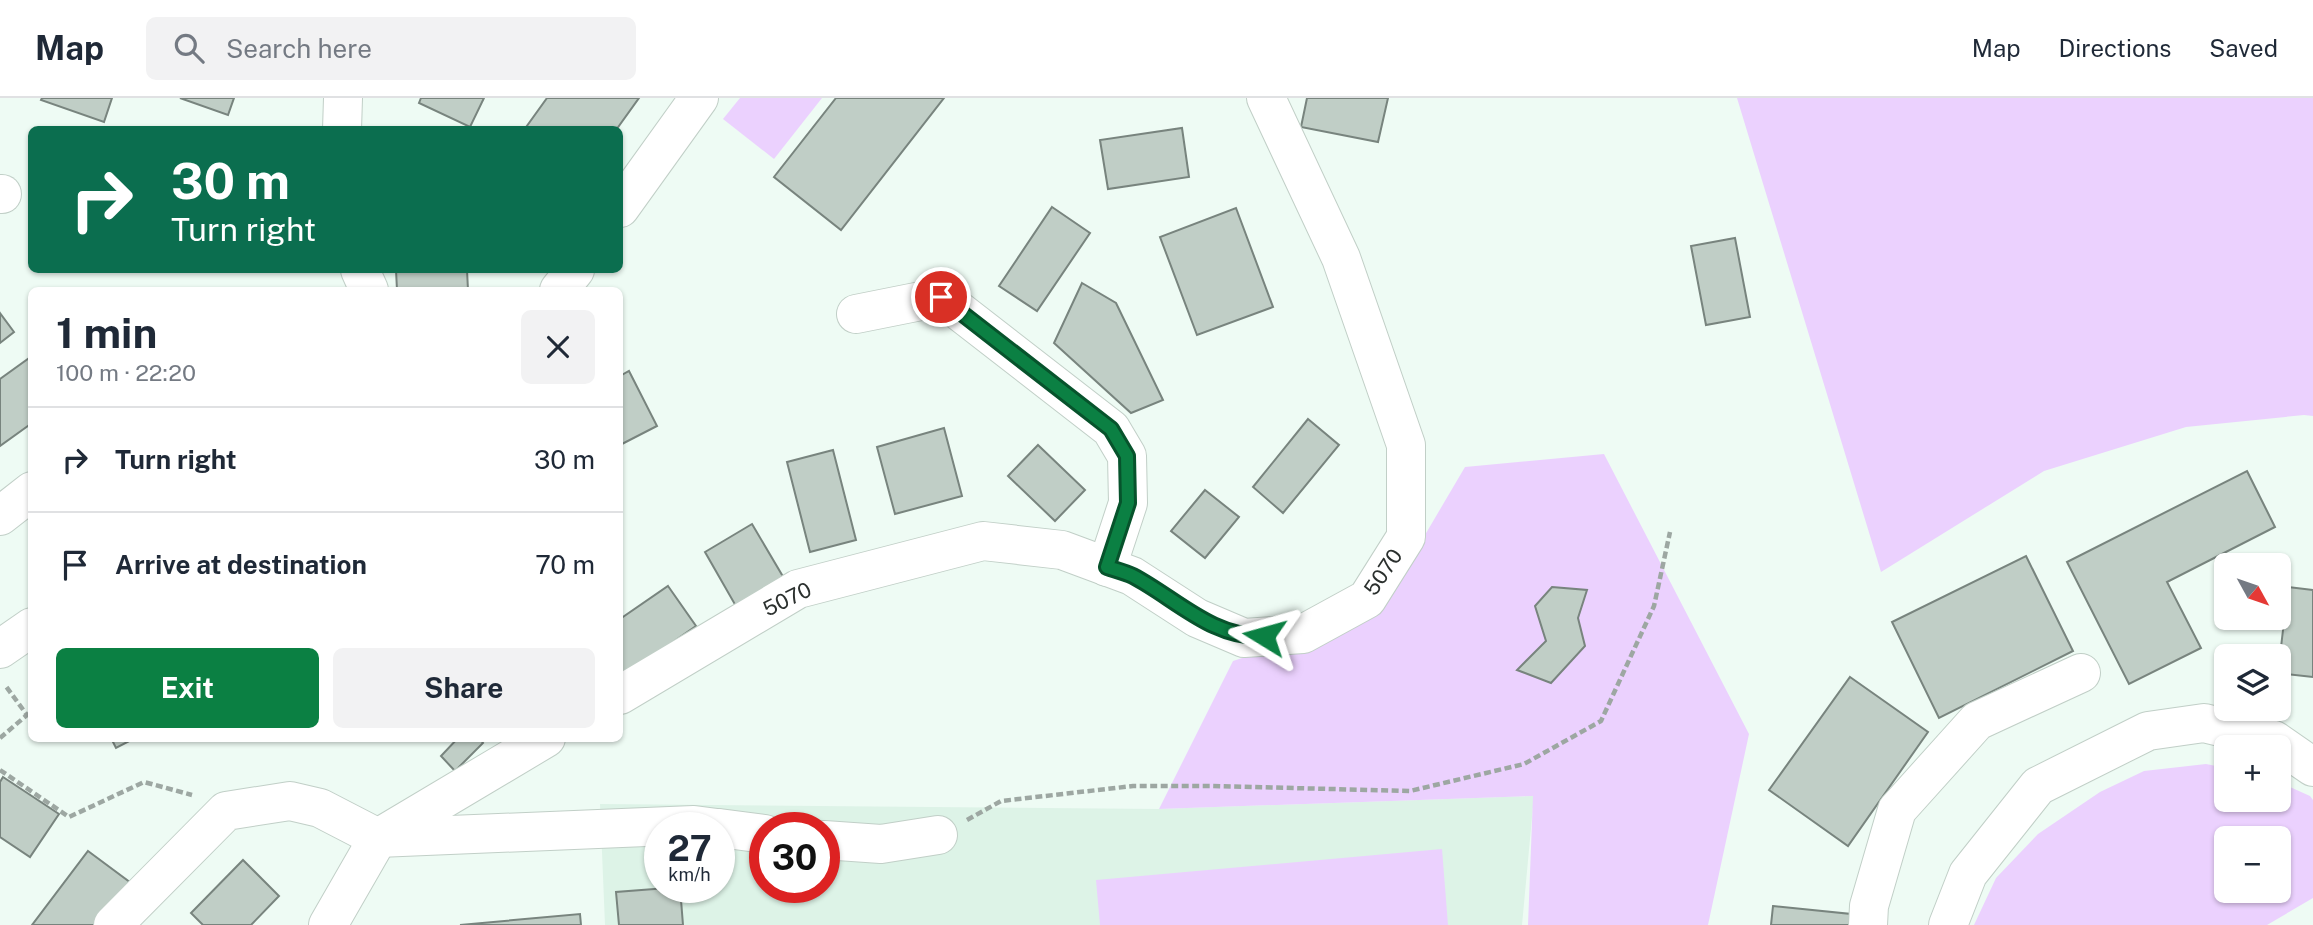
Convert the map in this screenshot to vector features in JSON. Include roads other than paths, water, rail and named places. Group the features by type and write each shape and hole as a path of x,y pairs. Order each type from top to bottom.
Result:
{"street":[{"path":"342,126 343,98"},
{"path":"623,204 699,98"},
{"name":"5070","path":"623,693 797,589 983,541 1062,550 1132,576 1197,618 1244,638 1303,634 1367,599 1406,537 1406,444 1341,258 1266,98"},
{"path":"561,287 573,273"},
{"path":"856,314 941,297 1111,429 1127,456 1128,503 1107,567"},
{"path":"0,516 28,494"},
{"path":"0,649 28,630"},
{"path":"1868,925 1869,906 1898,810 1978,721 2081,673"},
{"path":"1948,925 1968,874 2038,786 2148,731 2204,723 2274,740 2313,767"},
{"path":"328,925 378,838 539,742"},
{"path":"113,925 226,810 290,801 320,808 378,838 644,827"},
{"path":"840,841 881,844 938,835"}]}
